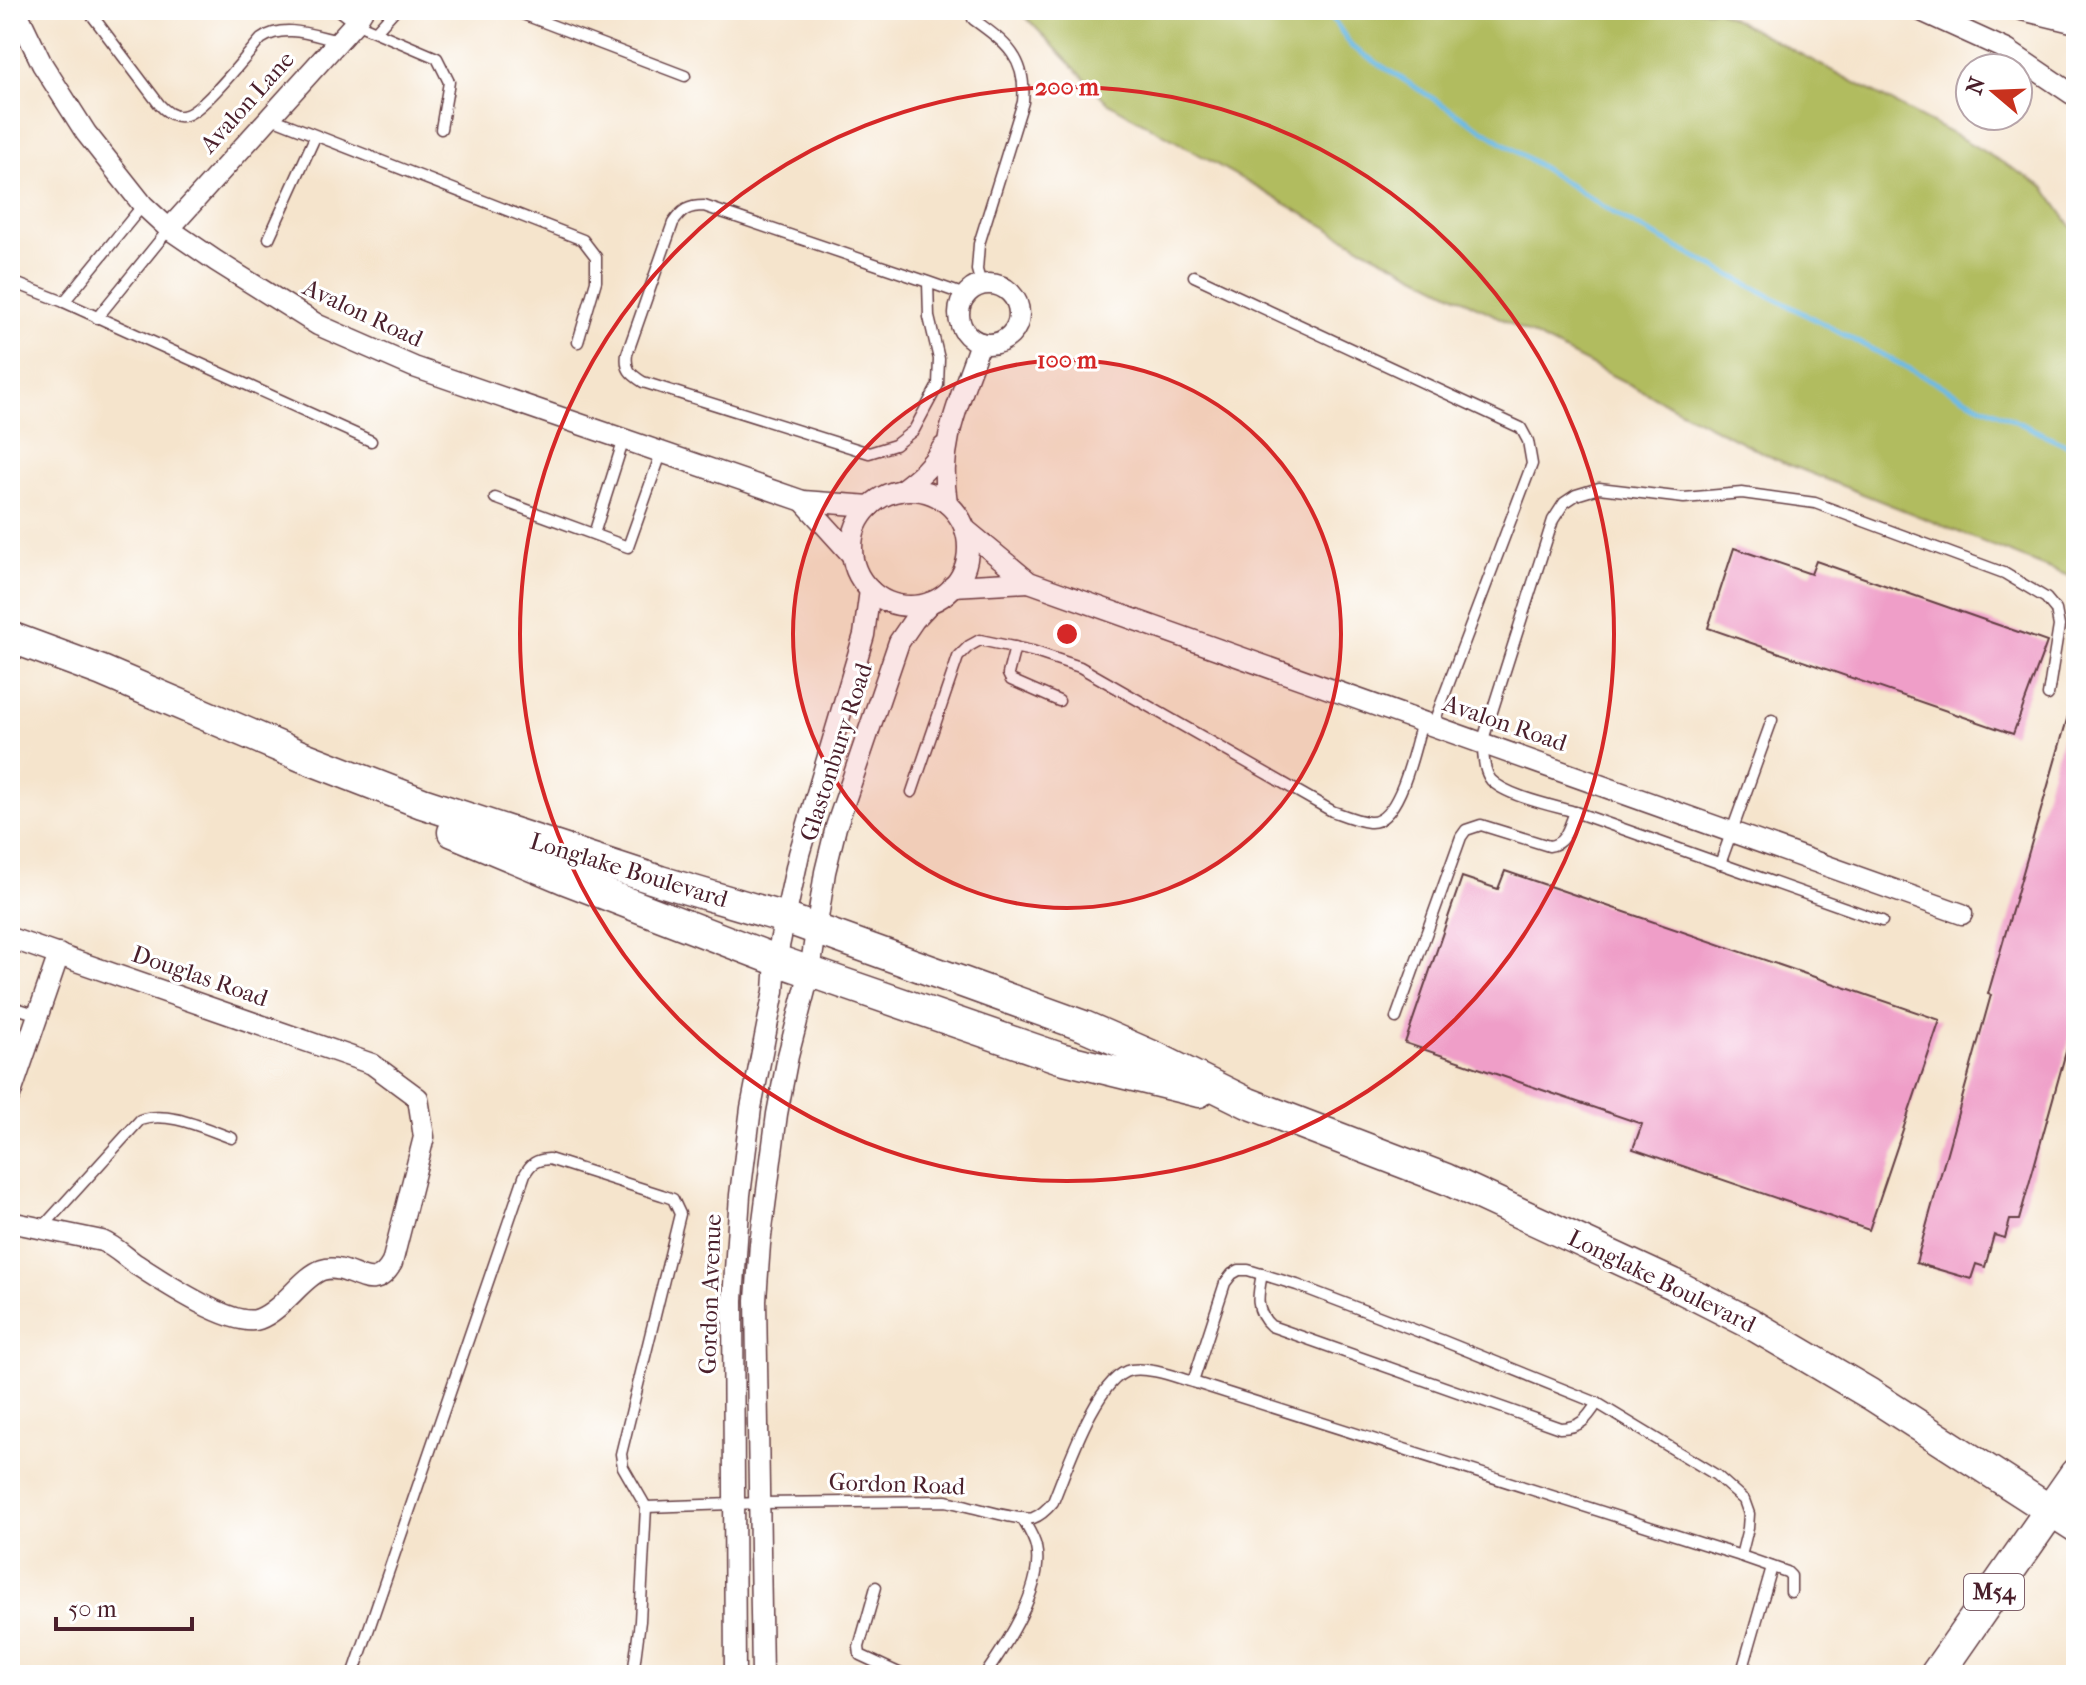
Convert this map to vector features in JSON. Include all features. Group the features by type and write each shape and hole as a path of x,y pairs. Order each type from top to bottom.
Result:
{"main road":[{"name":"Longlake Boulevard","path":"10,637 102,671 312,761 422,803 785,918 1084,1026 1248,1103 1446,1179 1673,1284 1804,1354 2063,1518"},
{"name":"Longlake Boulevard","path":"10,647 99,681 563,878 776,960 1060,1058 1248,1103"},
{"name":"M54","path":"1936,1675 2063,1518 2076,1474"}],"street":[{"name":"Avalon Road","path":"16,10 42,64 86,133 143,205 169,229 318,325 361,346 803,501"},
{"path":"1919,10 2007,50 2072,94"},
{"path":"2022,10 2073,18"},
{"name":"Avalon Lane","path":"169,229 338,41 352,14"},
{"path":"1001,286 1010,291 1019,309 1019,319 1015,329 1000,342 990,345 971,339 960,323 960,303 973,290 1001,286"},
{"path":"947,503 943,466 947,440 980,343"},
{"path":"900,491 933,463 947,440"},
{"path":"917,490 947,503 965,529 967,561 953,586 930,603 898,605 883,599 870,590 858,574 852,555 853,537 859,520 870,506 884,496 900,491 917,490"},
{"path":"803,501 870,506"},
{"path":"803,501 852,555"},
{"name":"Avalon Road","path":"965,529 1029,582 1962,914"},
{"name":"Avalon Road","path":"953,586 1029,582"},
{"name":"Glastonbury Road","path":"785,918 821,774 864,635 870,590"},
{"name":"Glastonbury Road","path":"815,929 836,827 899,642 930,603"},
{"name":"Gordon Avenue","path":"735,1675 733,1300 740,1195 751,1108 785,918"},
{"name":"Gordon Avenue","path":"762,1675 756,1300 777,1114 810,971 815,929"},
{"name":"Douglas Road","path":"10,938 372,1064 418,1098 424,1137 392,1263 386,1274 378,1280 368,1280 341,1270 321,1270 272,1313 255,1321 237,1319 197,1301 136,1264 116,1247 102,1241 39,1230"},
{"path":"10,1096 59,954"},
{"path":"10,1222 39,1230"}],"lane":[{"path":"88,10 159,104 178,116 197,110 261,39 270,33 295,31 338,41"},
{"path":"376,31 395,10"},
{"path":"512,10 685,76"},
{"path":"352,14 376,31 437,58 449,82 441,129"},
{"path":"928,282 929,317 939,359 938,385 914,430 895,445 869,453 643,382 630,374 626,365 627,354 673,223 682,211 691,206 704,206 928,282 973,290 979,244 1023,102 1025,80 1016,57 1000,38 973,19"},
{"path":"269,117 583,240 596,257 596,281 578,342"},
{"path":"269,238 315,137"},
{"path":"64,302 143,205"},
{"path":"97,318 169,229"},
{"path":"912,792 958,657 980,640 1080,667 1332,811 1371,823 1387,816 1396,801 1532,464 1528,441 1521,428 1194,276"},
{"path":"10,281 64,302 371,441"},
{"path":"594,534 624,439"},
{"path":"495,498 628,547 662,451"},
{"path":"1882,921 1503,788 1491,780 1485,769 1482,743 1553,520 1564,503 1576,495 1599,488 1684,498 1742,493 1815,503 2004,573 2046,598 2056,610 2059,626 2048,695"},
{"path":"1015,647 1008,674 1011,680 1059,701"},
{"path":"1720,864 1772,720"},
{"path":"1396,1018 1466,830 1481,825 1549,846 1556,845 1564,838 1575,812"},
{"path":"10,1006 38,1015"},
{"path":"39,1230 140,1120 152,1115 232,1138"},
{"path":"353,1675 525,1174 537,1160 563,1161 673,1199 680,1214 621,1454 623,1467 646,1507 640,1621 633,1675"},
{"path":"1193,1382 1225,1283 1239,1270 1262,1274 1441,1340 1597,1403 1716,1475 1744,1500 1749,1514 1741,1556"},
{"path":"1262,1274 1259,1310 1263,1320 1271,1326 1560,1428 1582,1424 1597,1403"},
{"path":"985,1675 1025,1610 1037,1567 1036,1546 1022,1518 1034,1518 1053,1502 1092,1411 1110,1382 1130,1370 1193,1382 1741,1556 1791,1576 1791,1592"},
{"name":"Gordon Road","path":"646,1507 945,1501 1022,1518"},
{"path":"1741,1675 1772,1567"},
{"path":"876,1587 859,1647 860,1655 903,1675"}],"green space":[{"path":"1019,10 1717,10 1966,141 2044,187 2076,233 2076,579 1775,459 1363,248 1107,102"}],"building":[{"path":"1734,548 1811,574 1816,561 2047,642 2013,734 1708,628"},
{"path":"2072,702 2076,702 2076,1016 2019,1220 2010,1220 2005,1238 1994,1235 1985,1267 1976,1264 1971,1279 1916,1263 1991,995 1988,994"},
{"path":"1505,871 1940,1020 1869,1230 1633,1149 1642,1124 1405,1043 1462,877 1498,889"}],"waterway":[{"path":"1327,10 1352,47 1623,219 1965,398 2076,449"}]}
